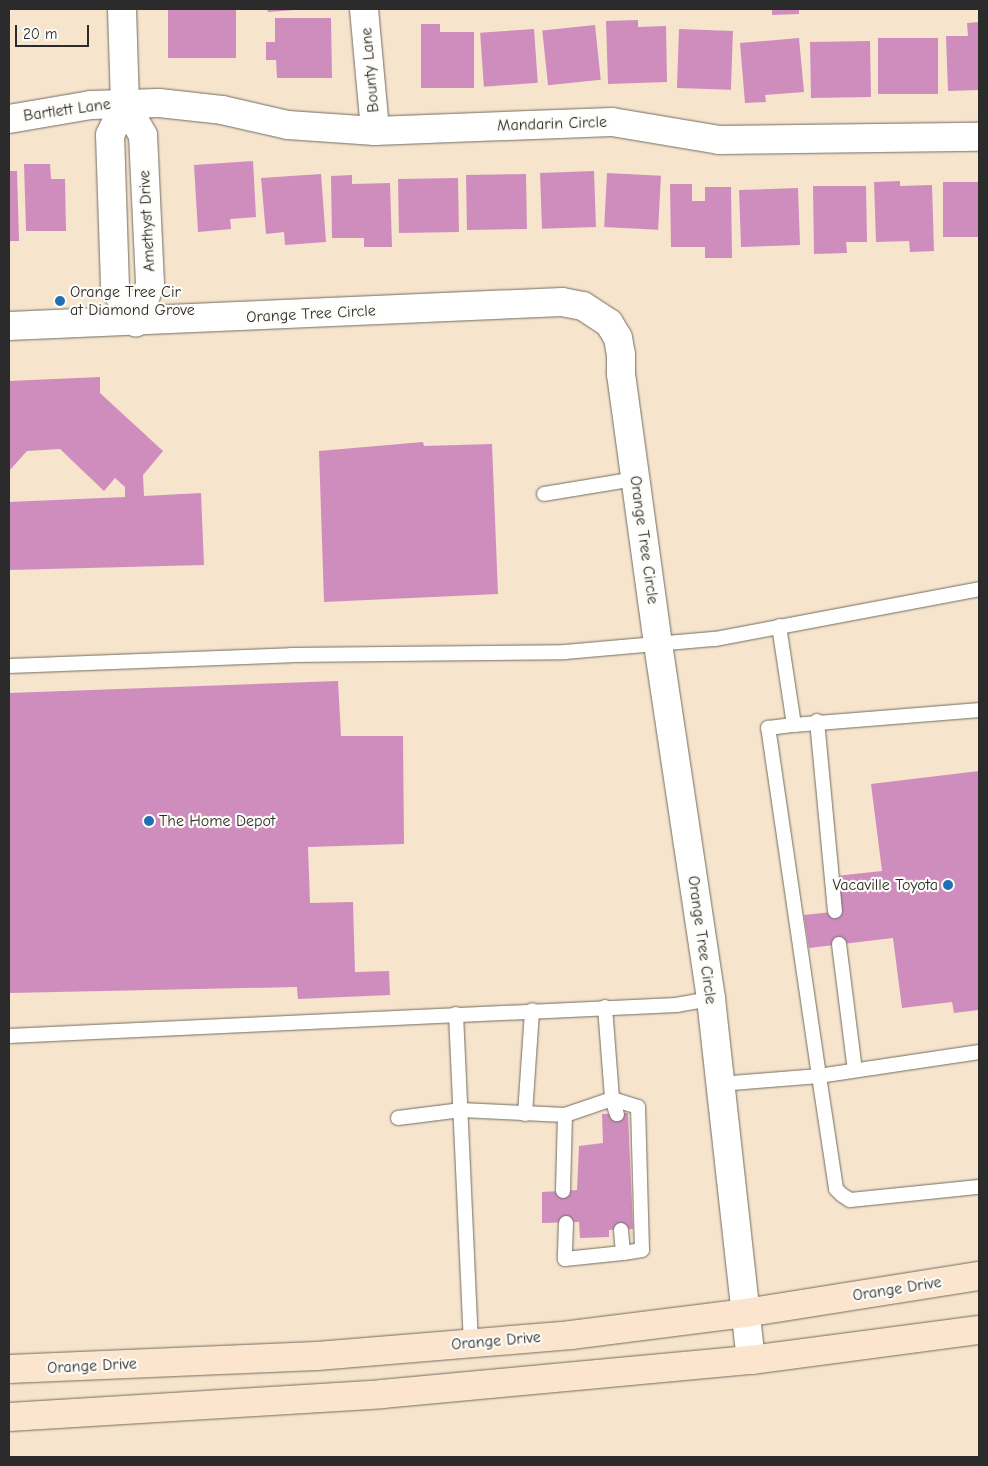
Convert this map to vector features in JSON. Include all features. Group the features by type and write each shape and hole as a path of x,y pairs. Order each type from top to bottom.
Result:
{"street":[{"name":"Amethyst Drive","path":"122,9 125,103 110,135 115,289 136,322"},
{"name":"Bounty Lane","path":"364,9 375,131"},
{"name":"Amethyst Drive","path":"125,103 143,132 144,144 150,285 136,322"},
{"name":"Bartlett Lane","path":"9,119 91,105 125,103"},
{"name":"Mandarin Circle","path":"125,103 222,110 288,125 375,131 612,122 719,140 979,137"},
{"name":"Orange Tree Circle","path":"9,326 136,322 562,302 583,306 609,323 618,338 658,644 711,998 751,1360"},
{"name":"Orange Drive","path":"9,1369 317,1356 571,1335 745,1313 979,1276"},
{"path":"9,1417 382,1394 751,1360 979,1330"}],"lane":[{"path":"544,494 635,479"},
{"path":"9,666 291,655 565,652 715,639 979,589"},
{"path":"779,626 794,725"},
{"path":"979,710 817,721 768,728 836,1189 850,1200 979,1186"},
{"path":"817,721 835,911"},
{"path":"839,944 855,1070"},
{"path":"9,1036 245,1027 532,1010 676,1005 711,998"},
{"path":"605,1007 612,1099 617,1114"},
{"path":"525,1114 532,1010"},
{"path":"456,1014 471,1344"},
{"path":"720,1084 819,1076 979,1052"},
{"path":"398,1118 461,1110 565,1115 612,1099 638,1107 642,1250 566,1259 566,1222"},
{"path":"563,1191 565,1115"},
{"path":"621,1230 623,1253"}],"building":[{"path":"168,9 236,9 236,58 168,58"},
{"path":"267,9 294,9 294,10 268,12"},
{"path":"772,9 799,9 799,14 772,15"},
{"path":"275,18 331,18 332,78 277,78 276,60 266,60 266,42 275,42"},
{"path":"638,20 638,27 666,26 667,82 608,84 606,21"},
{"path":"979,22 979,90 948,91 946,36 968,36 967,23"},
{"path":"421,24 440,24 440,32 474,32 474,88 421,88"},
{"path":"595,25 601,80 548,85 542,31"},
{"path":"534,29 538,83 484,87 480,33"},
{"path":"679,29 733,31 731,90 677,88"},
{"path":"799,38 804,92 765,95 766,102 745,103 740,43"},
{"path":"878,38 938,38 938,94 878,94"},
{"path":"870,41 871,97 811,98 810,42"},
{"path":"253,161 256,217 230,219 231,229 198,232 194,165"},
{"path":"24,164 50,164 51,179 65,179 66,231 26,231"},
{"path":"9,171 17,171 19,241 9,241"},
{"path":"594,171 596,227 542,229 540,173"},
{"path":"607,173 661,176 658,230 604,227"},
{"path":"321,174 326,242 285,245 284,232 266,234 261,178"},
{"path":"526,174 527,229 467,230 466,175"},
{"path":"352,175 352,184 390,183 392,247 364,247 364,238 332,238 331,176"},
{"path":"458,178 459,232 399,233 398,179"},
{"path":"900,181 900,186 932,185 934,251 910,252 909,241 876,242 874,182"},
{"path":"943,182 979,182 979,237 943,237"},
{"path":"670,184 692,184 692,201 705,201 705,187 731,187 732,258 705,258 705,247 671,247"},
{"path":"813,186 866,186 867,242 846,242 847,253 814,254"},
{"path":"798,188 800,245 741,247 739,190"},
{"path":"100,377 100,393 163,451 143,475 144,496 201,493 204,565 9,570 9,502 125,497 125,487 115,478 104,491 60,449 27,451 9,471 9,381"},
{"path":"423,442 424,446 492,444 498,594 324,602 319,451"},
{"name":"The Home Depot","path":"338,681 341,736 403,736 404,844 308,847 310,903 353,902 355,972 389,971 390,995 298,999 297,987 9,993 9,693"},
{"path":"979,771 979,1010 954,1013 952,1002 902,1008 893,938 809,948 804,915 841,911 836,876 882,871 871,784"},
{"path":"628,1113 633,1229 609,1230 609,1237 580,1238 579,1222 542,1223 542,1192 577,1190 579,1146 603,1143 602,1114"}],"place":[{"name":"Orange Tree Cir at Diamond Grove","path":"60,301"},
{"name":"The Home Depot","path":"149,821"},
{"name":"Vacaville Toyota","path":"948,885"}]}
